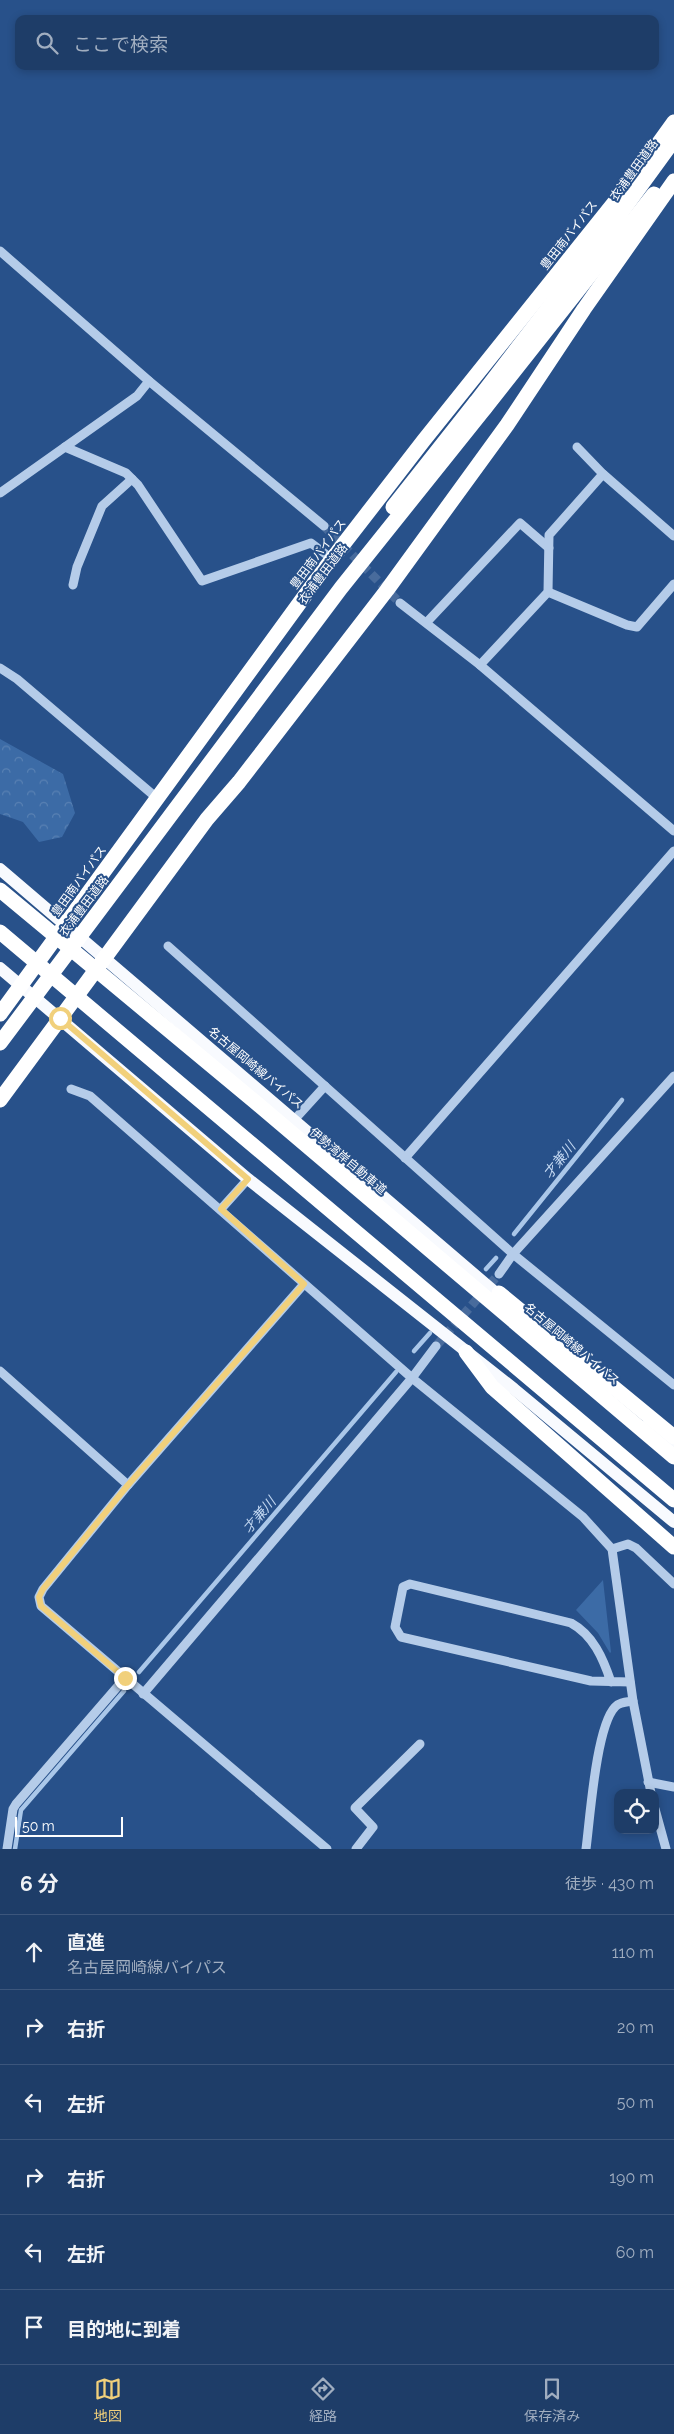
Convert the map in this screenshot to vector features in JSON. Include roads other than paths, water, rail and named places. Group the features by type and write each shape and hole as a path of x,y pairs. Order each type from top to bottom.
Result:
{"highway":[{"name":"豊田南バイパス","path":"0,1014 332,559 424,440 630,183 674,122"},
{"name":"衣浦豊田道路","path":"0,1043 341,588 481,405 674,140"},
{"name":"衣浦豊田道路","path":"0,1030 335,583 617,238 674,173"},
{"path":"0,1100 207,819 239,782 392,582 507,425 674,181"},
{"name":"伊勢湾岸自動車道","path":"0,890 254,1101 674,1458"},
{"path":"0,932 674,1500"},
{"path":"498,1293 670,1439"},
{"path":"466,1352 492,1387 674,1546"}],"main road":[{"name":"名古屋岡崎線バイパス","path":"0,869 498,1293"},
{"path":"0,968 248,1179 514,1389 618,1478 674,1522"},
{"path":"618,1478 632,1501 674,1538"}],"street":[{"path":"0,251 149,381 324,526"},
{"path":"0,492 137,396 149,381"},
{"path":"65,447 126,473 138,485 202,581 311,543 332,559"},
{"path":"577,447 603,474 674,536"},
{"path":"480,665 548,592 549,535 603,474"},
{"path":"73,585 77,567 102,506 132,479"},
{"path":"427,622 520,523 549,548"},
{"path":"548,592 627,625 638,626 674,584"},
{"path":"400,603 427,622 480,665 674,831"},
{"path":"0,668 17,679 158,800"},
{"path":"405,1158 674,851"},
{"path":"168,946 513,1254 674,1385"},
{"path":"499,1274 513,1254 674,1076"},
{"path":"295,1119 325,1086"},
{"path":"71,1089 90,1096 412,1378 583,1517 612,1549 633,1701 650,1789"},
{"path":"221,1209 248,1179"},
{"path":"304,1284 128,1485 43,1589 39,1597 41,1606 142,1694 327,1849"},
{"path":"142,1694 412,1378 436,1346"},
{"path":"0,1371 128,1485"},
{"path":"612,1549 628,1544 636,1548 674,1584"},
{"path":"611,1682 594,1644 579,1627 571,1623 410,1584 403,1587 395,1627 401,1637 591,1682 611,1682 630,1682"},
{"path":"7,1849 13,1809 16,1804 125,1678"},
{"path":"586,1849 596,1761 611,1713 618,1704 633,1701"},
{"path":"356,1849 373,1827 355,1808 420,1744"},
{"path":"648,1782 674,1786"},
{"path":"659,1824 666,1849"}],"waterway":[{"name":"才兼川","path":"514,1234 622,1100"},
{"name":"才兼川","path":"486,1269 496,1258"},
{"name":"才兼川","path":"414,1351 430,1333"},
{"name":"才兼川","path":"139,1672 396,1372"},
{"name":"才兼川","path":"15,1849 21,1810 124,1691"}],"tunnel":[{"path":"324,526 400,603"},
{"path":"436,1346 499,1274"}]}
